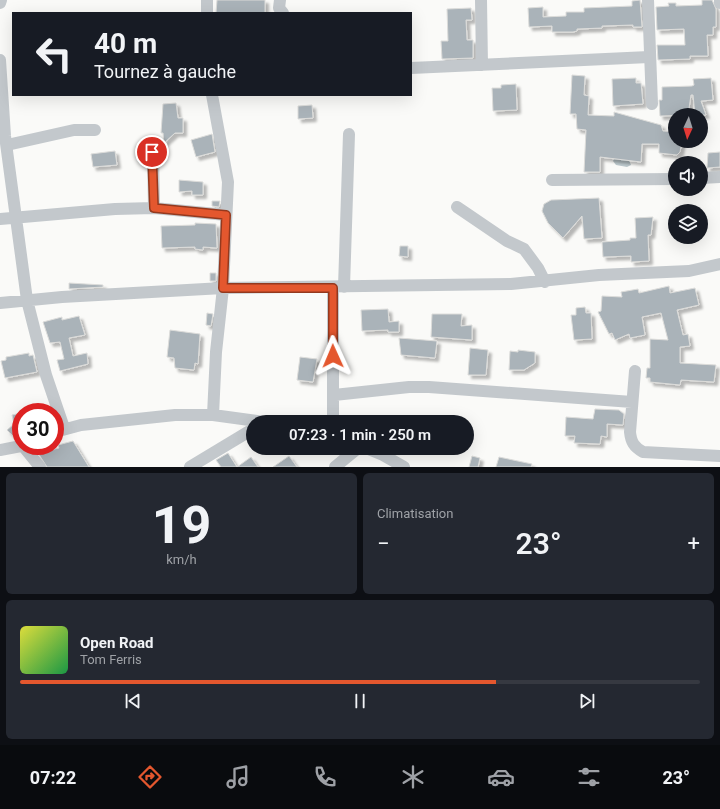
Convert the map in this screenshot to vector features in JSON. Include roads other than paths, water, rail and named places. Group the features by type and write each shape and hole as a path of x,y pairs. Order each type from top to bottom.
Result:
{"street":[{"path":"0,4 1,0"},
{"path":"207,0 207,12"},
{"path":"280,0 279,8 282,12"},
{"path":"481,0 482,65"},
{"path":"648,0 652,104"},
{"path":"412,68 649,57"},
{"path":"0,60 4,139 17,218 28,300 53,403"},
{"path":"212,96 228,182 223,288 216,352 213,415"},
{"path":"4,139 74,130 95,130"},
{"path":"333,415 339,288 349,134"},
{"path":"152,152 154,208"},
{"path":"708,178 720,177"},
{"path":"552,180 668,178"},
{"path":"457,207 507,241 524,249 538,268 545,282"},
{"path":"0,219 115,209 154,208 226,215"},
{"path":"0,303 223,288 470,286 545,282 598,275 689,271 720,264"},
{"path":"635,370 630,432 631,442 636,448 643,452 720,456"},
{"path":"334,395 409,387 429,387 632,402"},
{"path":"64,429 81,425 175,415 213,415 246,420"},
{"path":"190,467 246,433"},
{"path":"0,450 12,448"},
{"path":"30,455 40,467"},
{"path":"335,467 350,455"},
{"path":"383,455 404,467"}]}
